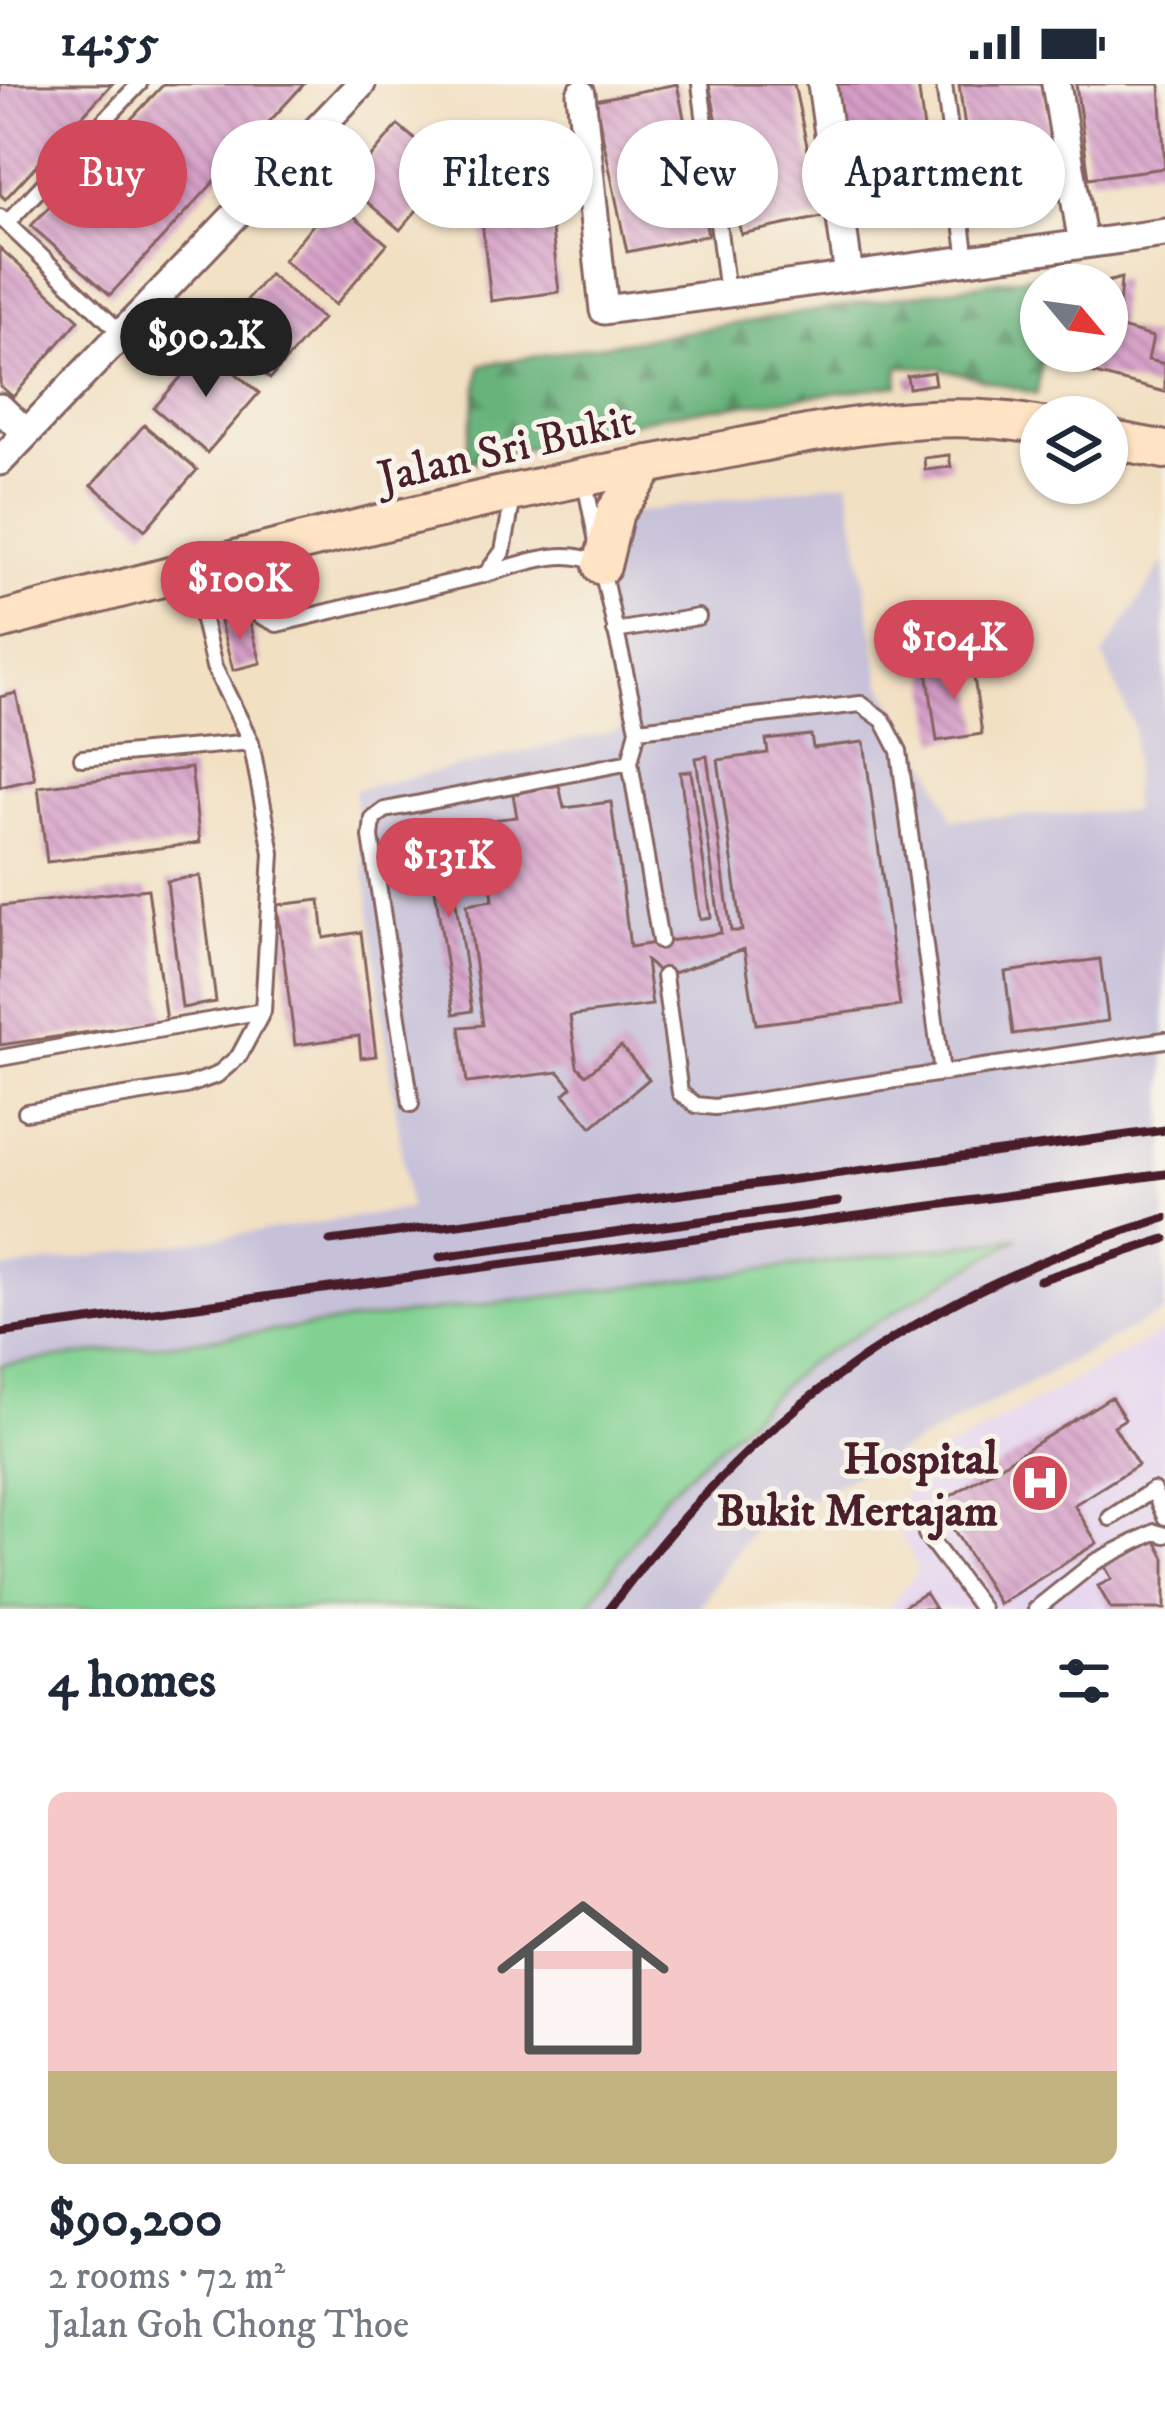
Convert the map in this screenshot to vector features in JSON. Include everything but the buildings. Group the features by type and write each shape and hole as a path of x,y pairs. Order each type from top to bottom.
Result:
{"street":[{"path":"0,461 362,84"},
{"path":"822,84 849,276"},
{"path":"1056,84 1083,244"},
{"path":"580,94 604,310 1165,233"},
{"path":"0,408 26,433"},
{"name":"Jalan Sri Bukit","path":"0,621 207,566 649,464 886,423 971,420 1020,424"},
{"path":"1128,443 1165,450"},
{"path":"602,566 615,512 649,464"}],"lane":[{"path":"122,334 3,220 140,84"},
{"path":"700,84 727,292"},
{"path":"944,84 967,260"},
{"path":"584,477 638,729 630,762 660,941"},
{"path":"487,574 503,551 514,493"},
{"path":"207,566 255,613 278,625 565,555 584,556 602,566"},
{"path":"26,1112 186,1086 218,1075 239,1056 263,1011 272,853 251,742 214,668 207,566"},
{"path":"615,632 698,617"},
{"path":"638,729 861,704 884,720 899,751 942,1073"},
{"path":"82,758 251,742"},
{"path":"411,1104 371,837 373,819 385,810 630,762"},
{"path":"664,976 680,1093 696,1105 715,1107 1165,1040"},
{"path":"0,1058 263,1011"},
{"path":"1109,1518 1153,1490 1165,1516"},
{"path":"1036,1609 1095,1562 1154,1532 1165,1535"},
{"path":"926,1534 982,1609"}],"shaded area":[{"path":"848,481 881,682 933,771 952,819 1132,811 1134,727 1103,656 1165,560 1165,1311 752,1530 698,1609 0,1609 0,1270 409,1209 354,790 621,730 586,520"},
{"name":"Hospital Bukit Mertajam","path":"1165,1331 1165,1609 887,1609 919,1570 890,1513 941,1453"}],"green space":[{"path":"1020,278 1020,372 1040,372 1037,394 940,368 899,366 898,385 667,414 465,464 481,365"},
{"path":"1019,1238 805,1365 664,1496 586,1609 0,1609 0,1365"}],"railway":[{"path":"330,1241 1165,1130"},
{"path":"0,1333 1165,1174"},
{"path":"440,1257 838,1202"},
{"path":"609,1609 725,1473 853,1365 923,1320 998,1281 1165,1218"},
{"path":"1040,1280 1165,1239"}],"place":[{"name":"Hospital Bukit Mertajam","path":"1040,1483"}]}
